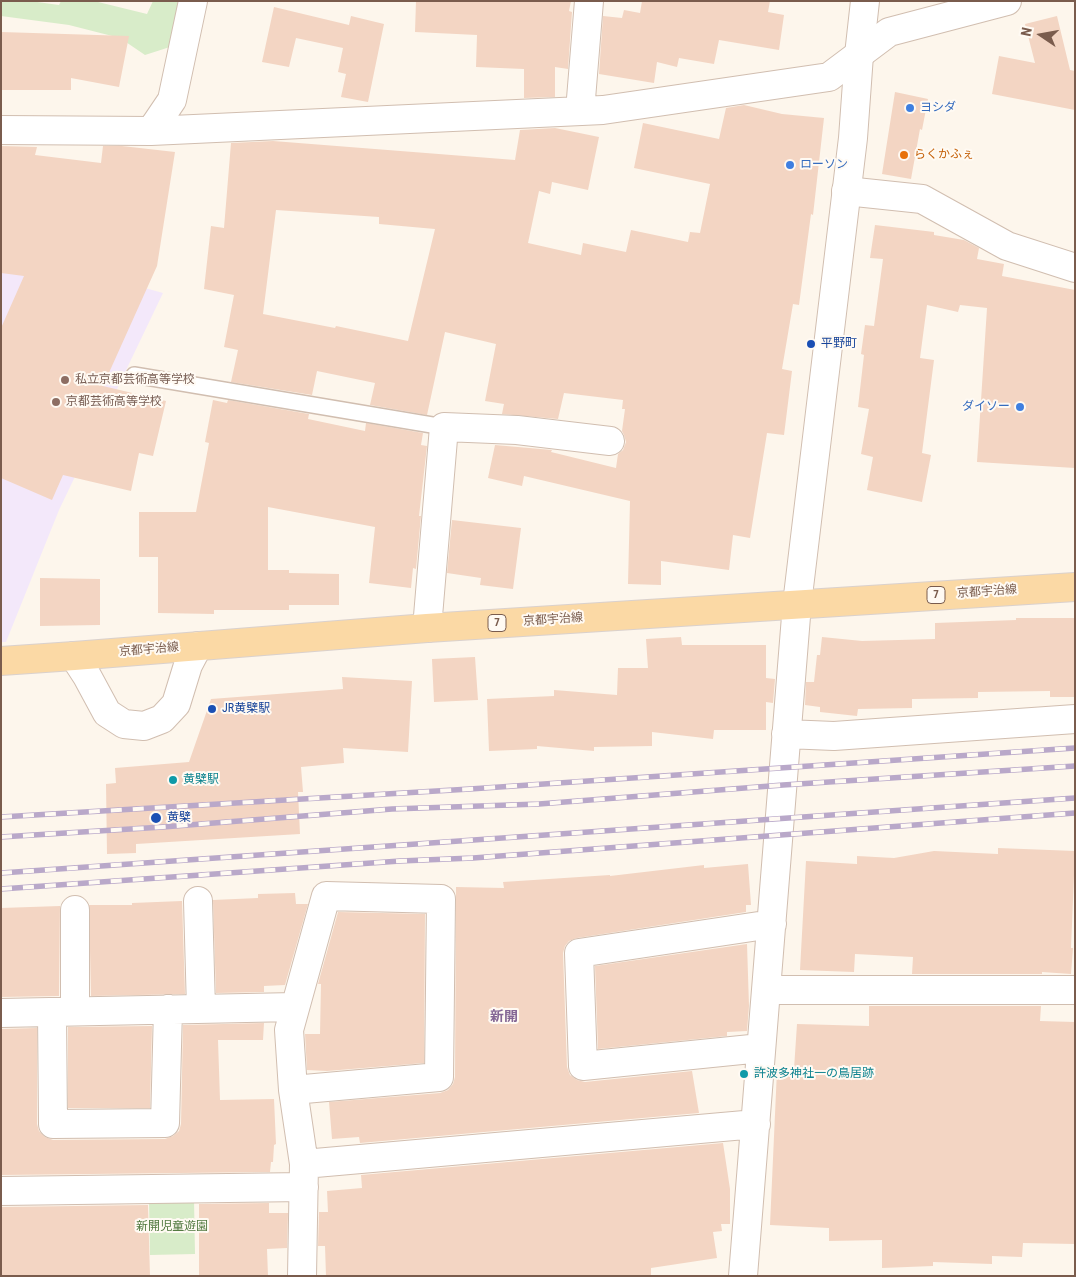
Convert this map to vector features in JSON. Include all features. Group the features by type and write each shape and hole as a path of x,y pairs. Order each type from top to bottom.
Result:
{"main road":[{"name":"京都宇治線","path":"1,661 428,628 1075,586"}],"street":[{"path":"151,131 172,100 194,1"},
{"path":"580,111 589,1"},
{"path":"743,1276 797,604 853,138 865,1"},
{"path":"1,130 151,131 603,110 829,77 889,32 1007,1"},
{"path":"846,191 922,199 1007,246 1075,268"},
{"path":"428,628 444,427 516,430 610,441"},
{"path":"74,656 88,676 107,713 124,724 144,726 162,719 176,704 188,665 198,646"},
{"path":"786,734 834,736 1075,719"},
{"path":"293,1090 439,1078 441,899 326,896 289,1030 293,1090 304,1176 302,1276"},
{"path":"198,902 201,1009"},
{"path":"75,910 53,1124 165,1123 168,1009"},
{"path":"761,1048 583,1066 579,953 772,924"},
{"path":"766,990 1075,990"},
{"path":"1,1013 296,1007"},
{"path":"1,1190 304,1176 756,1124"}],"lane":[{"path":"134,375 444,427"}],"shaded area":[{"name":"京都芸術高等学校","path":"1,267 102,276 163,293 59,510 6,642 1,642"}],"green space":[{"path":"1,1 30,1 59,5 61,1 94,1 147,14 153,1 181,1 173,46 145,55 120,38 69,25 1,16"},
{"name":"新開児童遊園","path":"194,1199 195,1254 150,1255 149,1200"}],"building":[{"path":"416,1 571,1 569,11 572,12 568,69 555,67 555,97 524,98 524,69 476,67 477,35 415,32"},
{"path":"642,1 770,1 768,12 784,15 779,50 719,40 714,64 679,58 677,67 657,62 654,83 599,74 603,16 622,18 624,10 640,13"},
{"path":"274,7 349,25 351,16 384,24 368,102 341,97 346,74 338,72 343,48 296,38 289,67 262,62"},
{"path":"1057,16 1070,70 1075,71 1075,110 992,94 999,56 1035,63 1025,24"},
{"path":"1,32 129,36 119,87 71,78 71,90 1,90"},
{"path":"895,92 928,99 922,130 920,129 911,179 882,174"},
{"path":"744,105 782,114 824,118 813,215 811,214 799,305 793,304 782,369 792,371 784,435 767,433 750,538 733,535 729,570 661,561 661,585 628,584 630,501 524,476 522,486 488,478 495,445 552,450 551,452 616,468 618,454 623,450 626,442 622,431 625,409 622,409 623,400 564,393 558,419 502,414 504,404 485,401 496,344 445,332 427,415 370,405 375,383 317,371 312,395 231,382 238,350 224,347 234,295 204,289 211,226 224,228 231,143 273,141 515,160 520,130 555,128 599,137 588,190 552,182 550,194 539,191 528,243 581,255 583,243 626,252 631,230 688,242 690,232 700,233 710,184 634,168 643,123 719,139 726,108","holes":["276,210 379,217 379,224 435,229 408,341 336,326 335,328 263,314"]},
{"path":"1,146 37,147 35,155 101,163 103,146 122,146 175,152 157,266 103,386 166,401 153,456 139,453 131,491 63,475 52,500 1,478 1,328 24,276 1,273"},
{"path":"875,225 934,232 934,235 964,240 979,248 977,259 1004,264 1002,276 1075,290 1075,468 977,462 987,308 960,305 958,312 927,305 920,358 934,360 922,453 931,455 922,502 867,490 873,457 861,454 869,409 858,407 864,355 861,354 865,325 874,326 883,259 870,258"},
{"path":"213,400 227,403 228,400 309,414 308,419 365,431 366,423 423,433 421,445 427,446 419,516 421,516 416,569 413,568 411,588 369,583 375,527 268,507 268,570 289,570 289,573 339,574 339,605 289,605 289,610 214,610 214,614 158,613 158,557 139,557 139,512 196,512 209,443 205,442"},
{"path":"452,520 521,528 513,589 480,585 481,578 447,573"},
{"path":"40,578 100,579 100,625 40,626"},
{"path":"1016,618 1075,618 1075,697 1050,697 1050,691 978,692 978,698 912,699 912,708 858,709 857,716 820,712 820,707 805,705 806,682 814,682 817,655 820,655 822,637 862,641 935,639 935,623 1016,620"},
{"path":"681,637 682,645 766,645 766,678 775,679 773,703 766,702 766,730 714,730 713,739 652,732 652,746 594,747 594,751 537,746 537,749 489,751 487,699 554,696 554,690 617,695 618,668 648,668 646,639"},
{"path":"475,657 478,700 434,702 432,659"},
{"path":"342,677 412,681 408,752 343,748 344,763 301,767 303,792 298,792 300,834 136,844 136,853 107,854 106,784 116,783 115,768 189,762 211,699 343,689"},
{"path":"998,848 1075,851 1071,974 1042,972 1042,974 912,974 913,957 855,954 854,972 800,970 806,861 857,864 857,856 894,858 934,851 998,854"},
{"path":"748,864 751,905 746,905 746,912 577,938 569,941 563,953 567,1067 570,1075 577,1080 585,1082 692,1071 699,1113 360,1143 359,1137 332,1139 329,1102 440,1093 448,1090 453,1084 455,1077 456,887 504,888 503,882 610,876 704,865 704,868"},
{"path":"295,893 296,904 308,904 285,985 264,986 264,992 216,993 213,900 258,898 258,894"},
{"path":"182,901 185,994 91,996 89,905 132,905 132,903"},
{"path":"60,906 59,996 1,997 1,908"},
{"path":"338,912 425,914 424,1063 327,1071 307,1070 305,1034 320,1034 321,984 318,984"},
{"path":"747,944 749,1006 747,1031 727,1032 727,1036 598,1049 595,966"},
{"path":"869,1006 1041,1006 1040,1021 1075,1022 1075,1244 1023,1243 1022,1257 992,1256 992,1264 933,1262 933,1266 882,1268 882,1240 829,1241 829,1228 770,1225 777,1070 794,1069 797,1024 869,1026"},
{"path":"264,1023 263,1040 218,1040 220,1100 274,1099 276,1144 274,1145 273,1162 271,1162 270,1172 1,1175 1,1029 37,1028 37,1124 39,1131 45,1137 53,1140 165,1139 179,1131 181,1124 183,1025"},
{"path":"152,1026 150,1108 68,1108 68,1027"},
{"path":"723,1143 730,1189 730,1224 721,1224 722,1231 713,1232 717,1258 651,1268 651,1276 326,1276 325,1246 318,1246 319,1212 328,1212 327,1191 362,1188 361,1175"},
{"path":"269,1203 269,1213 288,1213 287,1248 267,1249 268,1276 199,1276 199,1204"},
{"path":"148,1205 150,1276 1,1276 1,1207"}],"railway":[{"path":"1,817 470,789 1075,748"},
{"path":"1,837 163,827 392,809 539,804 783,785 1075,766"},
{"path":"1,873 1075,798"},
{"path":"1,889 400,861 473,858 1075,813"}],"place":[{"name":"ヨシダ","path":"910,108"},
{"name":"らくかふぇ","path":"904,155"},
{"name":"ローソン","path":"790,165"},
{"name":"平野町","path":"811,344"},
{"name":"私立京都芸術高等学校","path":"65,380"},
{"name":"京都芸術高等学校","path":"56,402"},
{"name":"ダイソー","path":"1020,407"},
{"name":"JR黄檗駅","path":"212,709"},
{"name":"黄檗駅","path":"173,780"},
{"name":"黄檗","path":"156,818"},
{"name":"許波多神社一の鳥居跡","path":"744,1074"}],"district":[{"name":"新開","path":"504,1017"}]}
